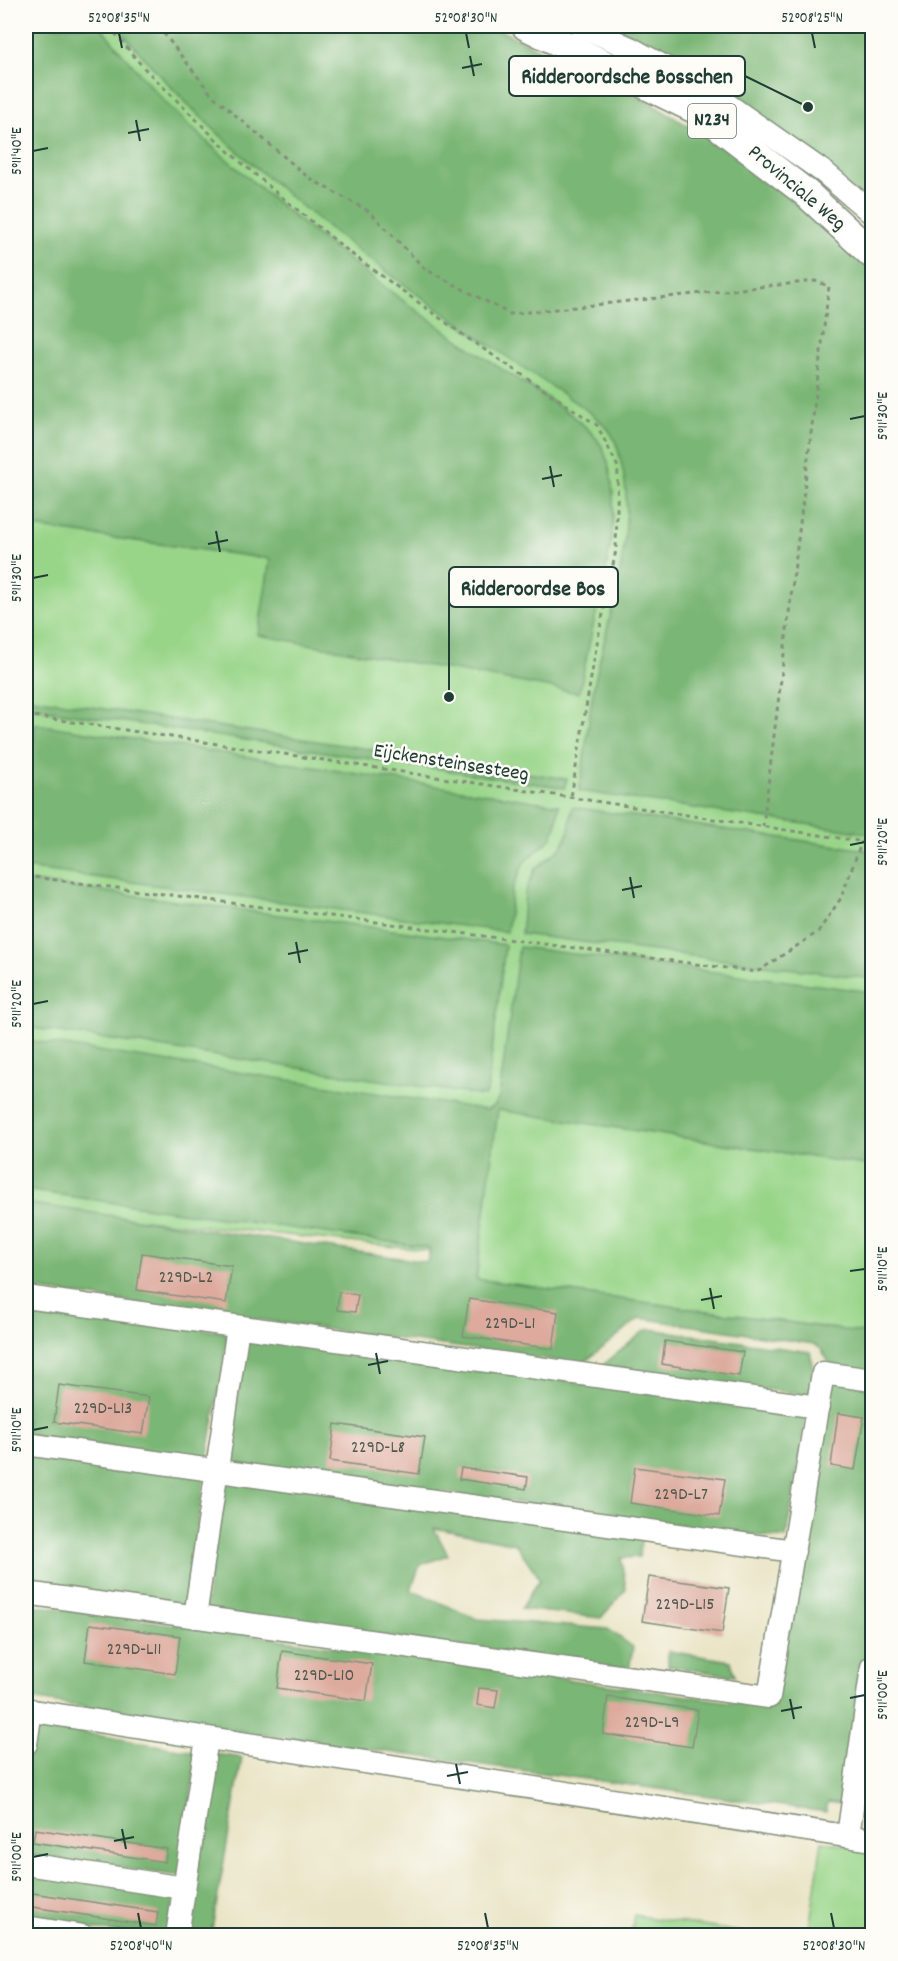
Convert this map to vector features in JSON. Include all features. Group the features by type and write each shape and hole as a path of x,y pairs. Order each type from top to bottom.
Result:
{"main road":[{"name":"Provinciale Weg","path":"526,26 699,111 806,193 873,254"}],"street":[{"path":"581,26 630,48 708,91 825,173 873,213"},
{"path":"26,1297 818,1407"},
{"path":"195,1617 238,1327"},
{"path":"26,1593 769,1697 824,1373 873,1380"},
{"path":"26,1444 794,1551"},
{"path":"848,1836 873,1666"},
{"path":"26,1744 28,1710 873,1840"},
{"path":"177,1935 207,1738"},
{"path":"26,1864 184,1888"},
{"path":"26,1927 83,1935"}],"path":[{"path":"109,26 152,75 228,151 286,201 354,255 464,335 597,425 618,467 616,550 596,648 571,797"},
{"path":"158,26 212,95 309,178 370,212 425,269 510,314 815,281 830,286 763,826"},
{"path":"26,734 27,715"},
{"name":"Eijckensteinsesteeg","path":"27,715 873,843"},
{"path":"26,876 757,972 818,932 841,898 862,841"}],"green space":[{"path":"26,26 475,26 872,301 872,1155 509,1111 872,1166 872,1334 476,1279 487,1198 470,1255 26,1207"},
{"path":"26,26 100,26 176,113 288,211 404,301 464,344 572,415 597,439 604,451 610,472 613,516 608,561 579,693 258,635 270,559 26,526"},
{"path":"117,26 491,26 648,102 695,130 735,155 872,263 872,834 579,791 595,681 620,572 624,544 626,488 615,440 603,424 587,410 401,283 283,191 184,101"},
{"path":"599,26 872,26 872,203"},
{"path":"26,697 567,779 564,788 26,707"},
{"path":"35,724 559,805 556,826 551,839 524,862 512,890 507,932 26,868 26,796"},
{"path":"572,807 872,851 872,979 521,934 525,893 535,869 562,847 569,830"},
{"path":"26,881 505,945 487,1093 484,1096 26,1027"},
{"path":"519,947 872,992 872,1166 498,1110 476,1279 872,1334 872,1371 830,1364 821,1349 814,1344 640,1318 582,1364 26,1288 26,1203 427,1262 430,1248 26,1190 26,1040 487,1110 495,1105 499,1097"},
{"path":"26,1304 228,1333 207,1459 26,1436"},
{"path":"650,1329 810,1352 813,1374 810,1395 654,1375 603,1365 643,1332"},
{"path":"247,1336 806,1415 786,1538 227,1463"},
{"path":"835,1382 872,1387 872,1619 846,1805 828,1802 826,1812 244,1732 26,1698 26,1604 774,1708 830,1388"},
{"path":"26,1449 205,1474 185,1608 26,1584"},
{"path":"224,1477 643,1534 639,1557 621,1558 626,1589 601,1618 521,1609 540,1579 516,1544 434,1528 448,1555 420,1565 411,1590 477,1619 608,1629 633,1647 629,1670 205,1611"},
{"path":"668,1651 731,1661 735,1676 668,1666"},
{"path":"26,1723 197,1752 180,1876 26,1855"},
{"path":"215,1754 242,1758 211,1935 185,1936"},
{"path":"822,1841 872,1849 872,1935 808,1936"},
{"path":"26,1874 175,1894 168,1936 134,1935 26,1919"},
{"path":"634,1915 758,1935 631,1935"}],"building":[{"path":"142,1253 232,1266 226,1303 137,1290"},
{"path":"339,1292 358,1295 355,1312 337,1310"},
{"path":"469,1299 558,1312 553,1349 463,1336"},
{"path":"665,1341 743,1352 739,1376 662,1364"},
{"path":"59,1385 149,1397 143,1434 54,1422"},
{"path":"838,1413 864,1417 855,1470 831,1466"},
{"path":"335,1424 425,1437 419,1474 330,1461"},
{"path":"635,1467 725,1479 719,1516 630,1503"},
{"path":"461,1468 528,1477 526,1489 459,1479"},
{"path":"649,1577 729,1588 722,1633 642,1621"},
{"path":"90,1624 180,1636 175,1674 85,1661"},
{"path":"282,1651 372,1664 366,1701 277,1688"},
{"path":"479,1688 498,1690 495,1708 477,1705"},
{"path":"608,1697 698,1710 692,1747 603,1734"},
{"path":"35,1829 167,1849 165,1862 33,1842"},
{"path":"26,1892 158,1912 156,1926 26,1906"}],"place":[{"name":"Ridderoordsche Bosschen","path":"808,107"},
{"name":"Ridderoordse Bos","path":"449,697"}]}
